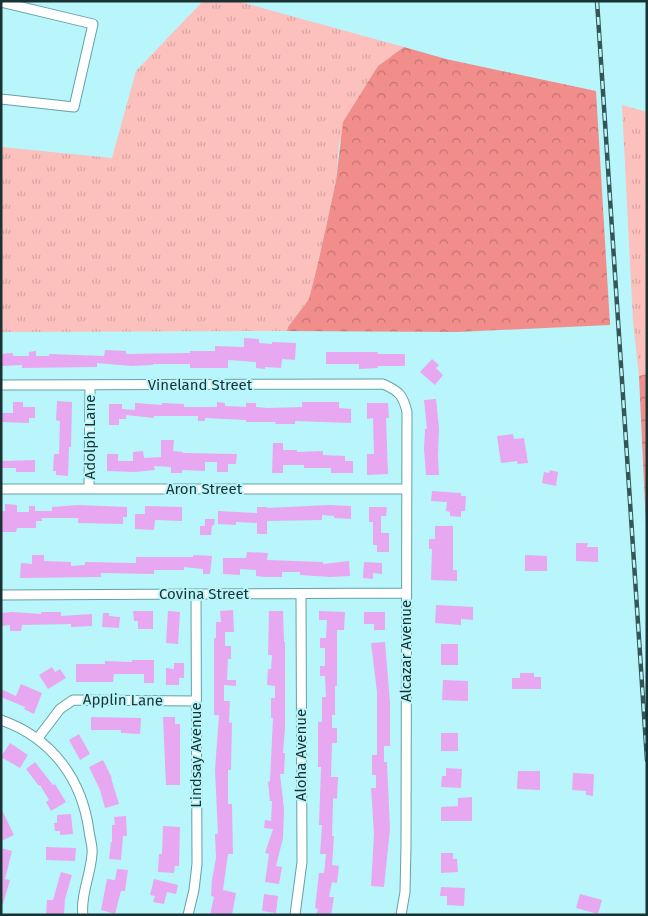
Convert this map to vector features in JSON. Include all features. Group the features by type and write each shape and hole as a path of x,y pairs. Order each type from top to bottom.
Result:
{"street":[{"path":"1,2 93,24 74,107 1,99"},
{"name":"Vineland Street","path":"1,385 383,384 397,390"},
{"name":"Adolph Lane","path":"89,488 90,386"},
{"name":"Alcazar Avenue","path":"397,390 404,400 407,412 406,846 405,892 401,915"},
{"name":"Aron Street","path":"1,489 406,489"},
{"name":"Covina Street","path":"1,594 406,593"},
{"name":"Lindsay Avenue","path":"188,915 194,890 197,864 196,594"},
{"name":"Aloha Avenue","path":"295,915 302,862 301,594"},
{"name":"Applin Lane","path":"38,738 60,709 73,700 196,701"},
{"path":"1,720 38,738 70,773 78,788 87,814 92,853 83,915"}],"green space":[{"path":"203,1 237,1 404,47 378,66 339,143 336,181 309,299 287,331 1,332 1,147 112,158 136,71"},
{"path":"404,47 446,59 596,91 610,325 457,332 287,331 309,299 336,181 343,122 378,66"},
{"path":"622,105 647,112 647,374 639,376 633,322"},
{"path":"647,374 647,548 639,376"}],"building":[{"path":"244,338 259,339 259,343 296,343 295,360 282,359 281,368 265,367 265,369 256,368 256,362 228,360 228,368 190,368 190,364 132,366 97,363 97,367 22,368 22,365 1,366 1,354 13,353 13,356 29,356 29,352 36,351 36,356 49,356 49,354 104,356 105,350 126,351 126,354 190,353 190,351 215,351 215,346 244,347"},
{"path":"326,352 405,354 405,366 378,366 378,368 359,369 359,364 326,364"},
{"path":"432,359 439,365 436,368 443,375 435,385 420,372"},
{"path":"436,399 439,428 439,475 426,475 424,449 425,429 427,429 424,400"},
{"path":"57,401 72,402 68,476 56,475 56,471 53,471 54,454 59,454 60,421 56,420"},
{"path":"13,402 23,402 23,407 35,407 35,418 29,418 29,423 1,422 1,413 13,413"},
{"path":"217,402 225,403 225,406 246,407 246,403 256,403 256,407 268,408 302,407 302,402 339,402 339,408 351,409 351,423 295,421 295,424 275,424 276,422 246,422 246,420 205,418 205,421 198,421 198,416 154,416 154,418 126,415 126,419 119,419 119,425 109,425 109,404 122,404 122,409 135,410 135,403 184,404 184,407 217,407"},
{"path":"367,403 388,403 389,418 386,418 388,474 367,475 367,454 374,454 373,418 367,419"},
{"path":"513,434 514,439 524,438 528,463 518,464 517,461 501,463 497,436"},
{"path":"161,440 174,440 173,451 183,453 237,454 236,464 228,464 228,472 217,472 217,462 205,462 205,471 182,470 182,473 171,473 171,467 154,466 155,470 134,472 107,471 107,454 118,454 118,461 133,461 133,452 143,451 144,458 161,457"},
{"path":"273,443 283,443 283,450 297,450 297,452 323,451 323,455 345,456 345,461 353,461 353,473 331,473 331,468 304,468 304,465 283,465 283,473 272,473"},
{"path":"35,460 35,472 16,472 16,468 1,468 1,461"},
{"path":"550,470 558,472 556,486 542,483 544,472 549,473"},
{"path":"432,491 461,493 461,496 466,496 465,511 461,511 461,517 450,516 450,512 446,511 447,502 431,501"},
{"path":"5,504 17,505 17,512 29,512 29,506 35,506 35,511 52,511 52,507 78,505 127,507 127,517 123,517 123,524 78,523 78,518 42,518 42,521 36,521 36,528 17,528 16,532 1,532 1,511 5,511"},
{"path":"145,506 182,507 182,521 155,520 154,530 135,529 135,514 145,514"},
{"path":"351,506 351,519 322,515 322,520 267,521 267,534 257,534 257,523 236,522 236,525 218,524 218,511 257,513 257,507"},
{"path":"369,507 387,507 386,516 381,516 381,533 389,533 389,552 377,552 377,545 373,545 373,522 369,522"},
{"path":"205,519 215,519 211,535 200,535 200,526 205,526"},
{"path":"435,526 453,526 453,570 457,570 457,581 431,580 432,549 429,549 429,539 435,539"},
{"path":"576,543 588,543 587,547 598,547 598,562 576,561"},
{"path":"247,552 268,553 267,560 323,562 323,564 349,561 350,576 330,577 300,575 300,572 282,572 282,577 266,577 256,576 256,570 240,569 240,575 223,574 223,558 246,558"},
{"path":"32,555 44,555 44,561 71,562 71,566 85,565 85,562 136,563 136,557 212,556 210,574 203,574 203,569 184,567 184,570 154,570 154,574 101,573 101,577 20,578 21,563 32,564"},
{"path":"525,555 547,556 547,571 525,571"},
{"path":"364,562 382,563 382,574 373,573 373,579 363,578"},
{"path":"436,605 473,607 473,620 461,619 461,625 435,623"},
{"path":"233,610 234,632 225,632 225,646 231,646 231,659 228,659 227,680 236,680 236,686 224,685 224,701 230,701 229,722 232,723 231,770 228,770 228,804 232,804 233,854 228,854 223,890 236,893 232,915 210,915 214,897 211,896 216,858 215,834 218,834 215,770 219,715 214,715 214,638 216,638 216,622 221,622 220,611"},
{"path":"133,611 153,611 153,629 138,629 138,621 134,621"},
{"path":"168,611 180,612 178,644 166,643"},
{"path":"269,611 283,611 285,642 285,728 283,753 285,753 284,774 280,774 284,809 283,838 276,866 282,867 279,884 265,882 269,854 265,853 273,829 264,828 265,820 271,821 272,801 270,801 268,782 270,781 273,718 271,718 271,698 275,698 275,686 267,685 268,669 271,669 272,655 268,655"},
{"path":"319,611 345,612 344,630 337,630 337,686 335,686 335,715 332,715 332,728 337,728 337,743 332,743 331,777 338,777 337,799 333,798 332,836 334,836 332,865 339,866 337,883 332,882 329,897 334,897 331,915 316,915 318,909 315,908 319,873 324,873 326,854 320,854 322,825 319,825 321,767 318,767 318,722 322,722 322,697 326,697 325,676 320,676 320,666 325,666 325,648 320,648 320,638 326,638 327,620 319,620"},
{"path":"41,612 61,612 61,616 92,614 92,626 71,627 71,624 22,625 21,631 10,631 10,625 1,626 1,613 41,614"},
{"path":"364,612 385,612 385,630 374,630 374,624 364,624"},
{"path":"103,613 109,613 109,616 120,617 119,628 102,627"},
{"path":"385,642 390,702 390,746 384,746 384,762 387,762 390,829 384,887 371,886 374,834 371,788 376,788 376,775 372,775 372,755 377,755 377,692 371,643"},
{"path":"441,644 458,644 458,665 441,665"},
{"path":"132,660 154,660 154,683 144,683 144,674 114,674 113,682 76,682 76,664 105,664 105,661 132,662"},
{"path":"174,663 184,663 184,678 179,678 179,685 166,685 166,668 174,669"},
{"path":"52,667 55,672 60,669 66,678 48,689 39,675"},
{"path":"520,673 534,673 534,677 541,677 541,689 512,689 512,678 520,678"},
{"path":"443,680 468,681 468,701 442,700"},
{"path":"21,684 42,693 34,714 24,709 25,707 1,697 1,689 16,696"},
{"path":"91,717 141,718 140,734 121,733 121,730 91,730"},
{"path":"163,717 175,717 175,724 180,724 180,785 166,785"},
{"path":"441,733 458,733 458,751 441,751"},
{"path":"79,734 90,754 80,760 69,740"},
{"path":"10,743 28,755 20,768 1,757"},
{"path":"103,760 112,778 119,804 105,808 100,790 89,767"},
{"path":"35,762 53,785 55,784 66,802 51,811 46,802 49,800 40,785 26,769"},
{"path":"446,768 462,769 461,788 441,787 442,776 446,776"},
{"path":"518,771 540,771 540,790 517,789"},
{"path":"573,773 594,774 593,796 586,795 586,791 572,790"},
{"path":"472,797 472,821 441,821 441,807 458,806 458,798"},
{"path":"1,808 14,835 1,841"},
{"path":"71,814 73,834 60,835 60,831 55,831 54,823 57,823 57,815"},
{"path":"126,816 127,836 123,836 121,860 109,859 112,825 115,825 114,817"},
{"path":"163,826 180,827 179,866 175,866 174,873 158,872 159,854 162,854"},
{"path":"46,847 76,848 75,861 46,860"},
{"path":"1,848 12,851 5,879 10,880 3,904 1,904"},
{"path":"441,853 453,853 453,859 457,859 458,872 441,873"},
{"path":"117,869 128,870 125,891 121,891 115,914 101,910 107,879 115,880"},
{"path":"61,872 72,875 65,899 64,915 46,915 47,900 53,900"},
{"path":"154,879 178,885 176,894 167,892 164,904 153,902 155,896 150,895"},
{"path":"441,887 465,888 464,906 447,905 447,896 440,896"},
{"path":"264,894 278,896 276,913 262,911"},
{"path":"580,894 602,900 598,914 576,908"}],"railway":[{"path":"597,1 647,760"}]}
